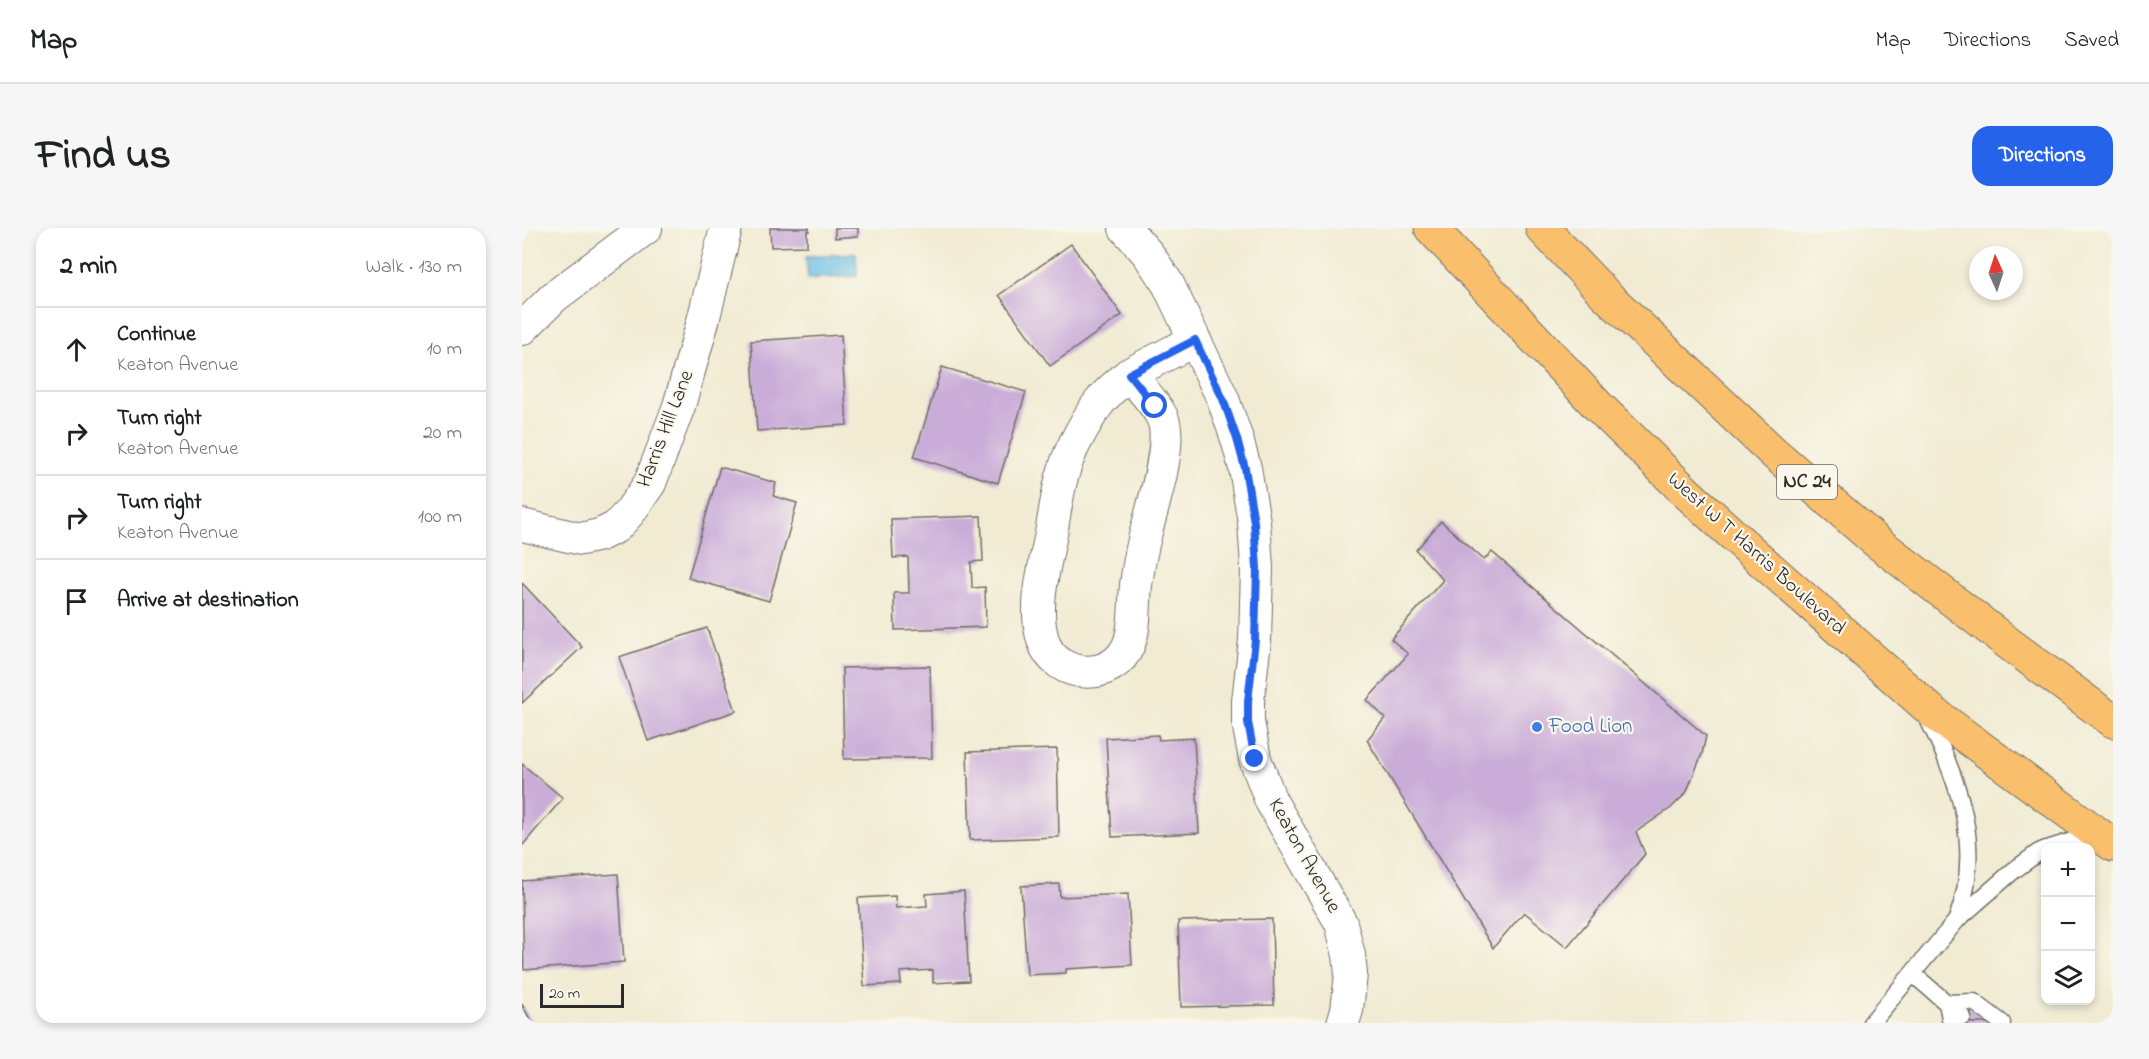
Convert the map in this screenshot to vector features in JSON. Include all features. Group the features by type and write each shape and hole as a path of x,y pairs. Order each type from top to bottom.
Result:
{"main road":[{"name":"West W T Harris Boulevard","path":"1431,228 1598,406 1687,493 1944,721 2105,839"},
{"name":"NC 24","path":"1542,228 1606,295 1774,453 1877,542 2113,721"}],"street":[{"path":"522,329 555,297 646,228"},
{"name":"Harris Hill Lane","path":"522,525 581,539 600,535 616,527 650,483 682,396 726,228"},
{"name":"Keaton Avenue","path":"1125,228 1148,254 1168,284 1223,399 1245,468 1254,522 1257,568 1255,640 1248,722 1255,759 1271,801 1341,922 1349,954 1351,974 1347,1010 1343,1023"},
{"path":"1129,374 1162,418 1167,441 1142,551 1129,644 1120,657 1107,668 1080,672 1062,666 1053,658 1042,637 1040,601 1043,567 1052,529 1058,485 1074,443 1100,401 1129,374 1195,340"}],"lane":[{"path":"1919,700 1949,760 1959,789 1967,825 1965,899 1957,920"},
{"path":"2081,843 2105,839"},
{"path":"1871,1023 1957,920 2013,871 2041,851"},
{"path":"1913,974 1947,1004 1957,1020"},
{"path":"1947,1004 1974,1002 2002,1023"}],"water":[{"path":"856,253 857,276 808,279 806,256"}],"building":[{"path":"770,228 809,228 807,246 771,247"},
{"path":"835,228 858,228 858,236 835,238"},
{"path":"1071,244 1122,315 1050,366 999,295"},
{"path":"841,335 847,425 757,431 751,341"},
{"path":"942,367 1026,392 998,483 914,457"},
{"path":"720,467 776,483 773,496 797,503 769,601 688,578"},
{"path":"981,516 983,561 971,562 972,588 985,587 986,627 895,630 894,593 909,593 908,557 893,558 891,519"},
{"name":"Food Lion","path":"1441,521 1484,560 1492,552 1706,736 1702,754 1686,793 1671,808 1636,832 1645,854 1567,947 1524,912 1493,948 1367,740 1385,718 1367,700 1408,654 1391,639 1443,580 1416,550"},
{"path":"522,583 582,647 522,703"},
{"path":"707,628 736,711 648,741 619,657"},
{"path":"930,666 932,758 844,759 842,668"},
{"path":"1158,735 1159,740 1194,738 1199,833 1112,837 1106,738"},
{"path":"1057,749 1059,837 970,840 967,752"},
{"path":"522,764 563,798 522,846"},
{"path":"618,874 624,962 524,970 522,881"},
{"path":"1059,884 1060,897 1128,894 1132,965 1066,969 1066,973 1027,975 1021,886"},
{"path":"964,891 969,981 933,983 933,970 900,972 901,984 864,986 858,898 895,896 896,908 927,906 926,894"},
{"path":"1272,919 1274,1005 1181,1007 1178,921"},
{"path":"522,1004 532,1023 522,1023"},
{"path":"1970,1006 1993,1023 1958,1023"}],"place":[{"name":"Food Lion","path":"1537,727"}],"route":[{"path":"1155,406 1129,374 1195,340 1223,399 1237,439 1245,468 1254,522 1257,568 1255,640 1248,722 1255,759"}]}
